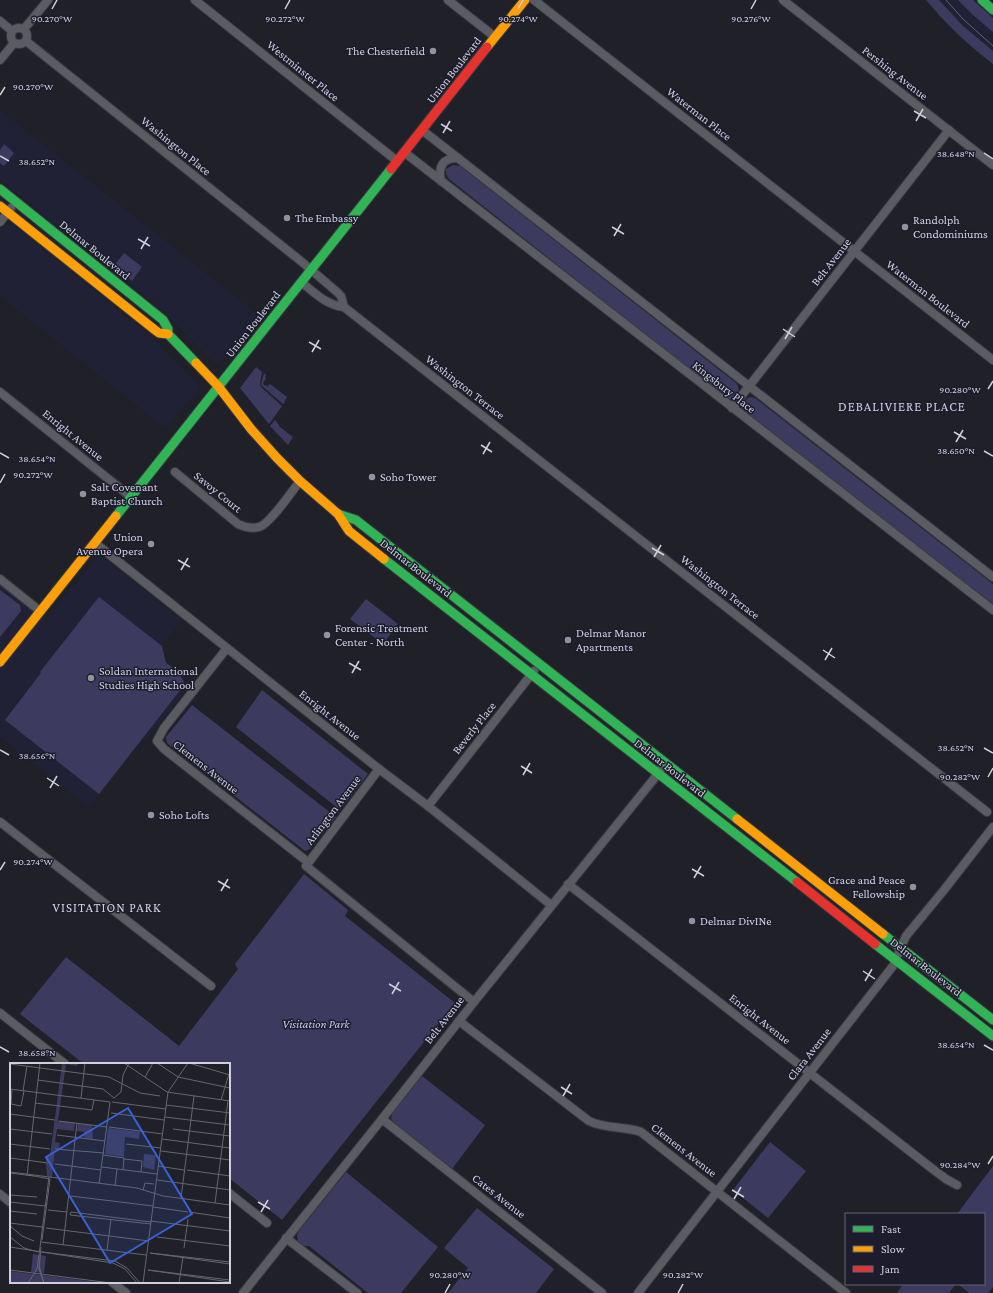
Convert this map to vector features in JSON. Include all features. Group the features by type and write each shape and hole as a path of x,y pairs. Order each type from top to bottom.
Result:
{"main road":[{"name":"Union Boulevard","path":"0,662 525,0"},
{"path":"982,0 993,10"},
{"name":"Delmar Boulevard","path":"0,189 163,320 168,329 168,334 218,386 263,443 300,481 338,514 349,531 993,1036"},
{"name":"Delmar Boulevard","path":"0,206 155,330 159,333 168,334"},
{"name":"Delmar Boulevard","path":"338,514 356,520 993,1020"},
{"path":"944,997 952,987"}],"street":[{"path":"24,29 48,0"},
{"name":"Westminster Place","path":"195,0 397,161"},
{"path":"448,0 495,37"},
{"name":"Waterman Place","path":"534,0 852,249"},
{"name":"Pershing Avenue","path":"783,0 993,165"},
{"path":"0,21 12,31"},
{"path":"19,27 24,29 27,34 26,41 21,44 14,43 10,36 12,31 19,27"},
{"name":"Washington Place","path":"26,41 311,270 341,296 344,307"},
{"path":"0,60 14,43"},
{"name":"Kingsbury Place","path":"422,130 993,577"},
{"name":"Belt Avenue","path":"732,408 852,249 949,130"},
{"name":"Kingsbury Place","path":"404,152 993,610"},
{"path":"441,181 439,173 440,167 445,160 458,158"},
{"path":"0,222 16,202"},
{"name":"Waterman Boulevard","path":"852,249 993,360"},
{"path":"301,282 332,306 344,307"},
{"name":"Washington Terrace","path":"344,307 987,812"},
{"name":"Enright Avenue","path":"0,392 131,497"},
{"name":"Savoy Court","path":"174,472 238,524 248,528 259,527 268,521 300,481"},
{"name":"Enright Avenue","path":"95,543 551,905"},
{"path":"0,579 40,611"},
{"name":"Clemens Avenue","path":"227,648 164,728 157,741 164,749 295,853 305,863"},
{"name":"Beverly Place","path":"428,806 540,664"},
{"name":"Belt Avenue","path":"243,1293 665,763"},
{"name":"Arlington Avenue","path":"305,863 379,769"},
{"path":"0,822 211,986"},
{"name":"Clara Avenue","path":"638,1293 893,966 906,936 993,827"},
{"path":"305,863 474,1002"},
{"name":"Enright Avenue","path":"568,884 930,1167 957,1185"},
{"path":"0,1013 64,1063"},
{"name":"Clemens Avenue","path":"459,1021 589,1121 598,1125 630,1128 641,1132 846,1293"},
{"name":"Cates Avenue","path":"382,1119 602,1293"},
{"path":"0,1194 10,1202"},
{"path":"230,1194 267,1223"},
{"path":"286,1238 357,1293"},
{"path":"113,1283 126,1293"}],"shaded area":[{"path":"939,0 958,0 993,32 993,51 962,25"},
{"path":"0,110 259,315 221,362 216,364 158,306 0,180"},
{"path":"9,223 16,227 151,336 198,384 200,389 198,395 191,398 166,429 0,296 0,233"},
{"name":"Soldan International Studies High School","path":"99,556 182,620 162,646 166,663 178,671 188,687 146,740 144,738 89,808 0,737 0,585 46,621 95,559"}],"green space":[{"path":"926,0 939,0 962,25 993,51 993,64 958,34"},
{"path":"958,0 973,0 993,18 993,32 973,15"},
{"path":"4,144 14,153 4,166 0,163 0,150"},
{"path":"453,165 460,166 736,383 739,388 737,394 732,399 728,399 723,396 449,179 446,174 446,169"},
{"path":"124,253 142,267 132,281 114,266"},
{"path":"256,367 262,372 261,387 282,406 269,424 240,388"},
{"path":"264,373 266,375 266,379 263,383 264,385 268,386 270,384 287,397 284,402 285,403 283,404 262,386 261,384"},
{"path":"751,397 755,398 993,584 993,605 745,412 742,408 743,404"},
{"path":"275,420 280,427 293,437 288,445 270,426"},
{"path":"0,590 20,605 21,611 0,637"},
{"name":"Soldan International Studies High School","path":"99,597 162,646 166,663 178,671 185,684 99,794 5,720 41,673 40,672"},
{"path":"366,599 398,624 383,644 350,619"},
{"path":"262,690 368,774 340,810 236,727"},
{"path":"192,705 336,817 310,849 305,851 167,743 166,737"},
{"name":"Visitation Park","path":"304,874 348,910 345,916 455,1003 282,1220 230,1179 230,1063 83,1063 20,1014 66,957 179,1046 238,969 235,964"},
{"path":"422,1076 485,1125 452,1169 394,1123 391,1118 392,1113"},
{"path":"770,1142 806,1171 768,1218 733,1190"},
{"path":"993,1166 993,1287 988,1293 969,1293 959,1285 985,1285 985,1213 958,1213"},
{"path":"346,1172 438,1247 401,1293 368,1293 309,1246 304,1246 298,1241 297,1235 299,1231"},
{"path":"477,1208 554,1269 536,1293 448,1293 468,1268 444,1248"},
{"path":"902,1285 955,1285 949,1293 897,1293"}],"tram line":[{"path":"946,0 963,19 993,46"}],"traffic: fast":[{"path":"982,0 993,10"},
{"path":"116,516 391,169"},
{"path":"0,189 163,320 168,329 168,334 196,363"},
{"path":"338,514 356,520 737,819"},
{"path":"384,559 797,882"},
{"path":"883,934 993,1020"},
{"path":"875,944 993,1036"}],"traffic: slow":[{"path":"487,47 525,0"},
{"path":"0,206 155,330 159,333 168,334"},
{"path":"196,363 218,386 251,429 277,458 300,481 338,514 349,531 384,559"},
{"path":"0,662 116,516"},
{"path":"737,819 883,934"}],"traffic: jam":[{"path":"391,169 487,47"},
{"path":"797,882 875,944"}],"place":[{"name":"The Chesterfield","path":"433,51"},
{"name":"The Embassy","path":"287,218"},
{"name":"Randolph Condominiums","path":"905,227"},
{"name":"Soho Tower","path":"372,477"},
{"name":"Salt Covenant Baptist Church","path":"83,494"},
{"name":"Union Avenue Opera","path":"151,544"},
{"name":"Forensic Treatment Center - North","path":"327,635"},
{"name":"Delmar Manor Apartments","path":"568,640"},
{"name":"Soldan International Studies High School","path":"91,678"},
{"name":"Soho Lofts","path":"151,815"},
{"name":"Grace and Peace Fellowship","path":"913,887"},
{"name":"Delmar DivINe","path":"692,921"}],"district":[{"name":"DEBALIVIERE PLACE","path":"902,406"},
{"name":"VISITATION PARK","path":"107,907"}]}
